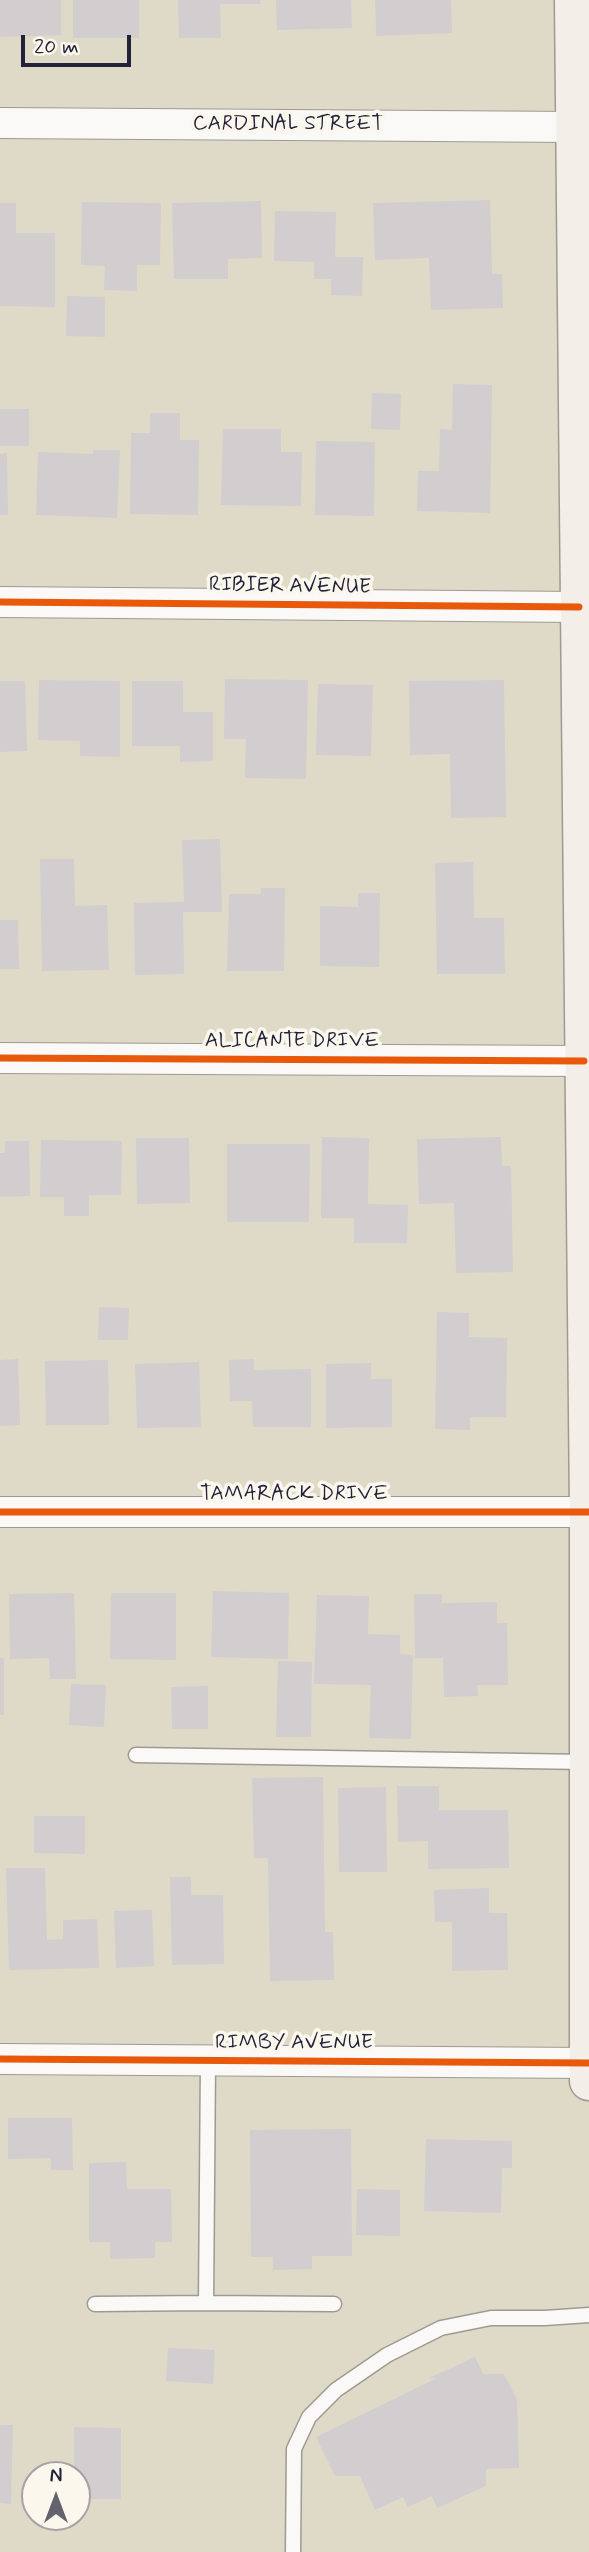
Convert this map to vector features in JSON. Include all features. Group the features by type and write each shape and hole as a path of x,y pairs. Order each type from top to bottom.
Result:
{"main road":[{"path":"575,0 579,607 585,728 589,2081"}],"street":[{"name":"CARDINAL STREET","path":"0,123 576,127"},
{"name":"RIBIER AVENUE","path":"0,602 579,607"},
{"name":"ALICANTE DRIVE","path":"0,1058 584,1060"},
{"name":"TAMARACK DRIVE","path":"0,1512 589,1512"},
{"name":"RIMBY AVENUE","path":"0,2059 589,2063"}],"lane":[{"path":"136,1755 589,1762"},
{"path":"206,2303 208,2061"},
{"path":"95,2304 334,2304"},
{"path":"293,2552 294,2449 309,2417 336,2390 387,2355 441,2328 491,2318 589,2315"}],"building":[{"path":"0,0 61,0 61,35 0,37"},
{"path":"73,0 139,0 139,38 73,38"},
{"path":"178,0 260,0 261,4 220,4 221,38 179,38"},
{"path":"276,0 351,0 352,28 277,30"},
{"path":"375,0 451,0 452,33 376,36"},
{"path":"490,200 492,274 502,274 503,308 431,310 429,258 375,260 373,203"},
{"path":"261,201 262,258 228,259 228,279 174,279 172,203"},
{"path":"82,202 161,203 160,265 137,265 137,291 104,290 105,266 81,265"},
{"path":"0,203 16,203 16,233 55,233 55,307 0,306"},
{"path":"275,211 336,212 335,257 363,257 362,296 331,295 331,279 314,279 314,262 274,261"},
{"path":"67,296 105,297 105,337 66,336"},
{"path":"453,384 492,385 490,513 417,511 418,471 439,471 440,429 452,430"},
{"path":"372,393 401,394 400,430 371,429"},
{"path":"0,409 29,409 29,446 0,446"},
{"path":"150,413 180,413 180,440 199,440 198,515 130,514 131,433 150,433"},
{"path":"223,429 281,429 281,452 302,452 301,506 221,505"},
{"path":"316,441 375,442 374,516 315,515"},
{"path":"93,450 120,450 117,518 36,515 38,452 93,454"},
{"path":"7,453 8,515 0,515 0,454"},
{"path":"225,679 308,680 306,779 245,778 246,739 224,739"},
{"path":"39,680 120,681 120,757 80,756 80,741 38,740"},
{"path":"504,680 506,817 451,818 450,754 410,755 409,681"},
{"path":"0,681 25,681 27,751 0,752"},
{"path":"132,681 183,681 183,712 213,712 213,761 180,762 180,746 132,746"},
{"path":"318,684 373,685 371,756 316,755"},
{"path":"220,839 222,912 183,912 184,974 135,975 134,903 184,902 182,840"},
{"path":"40,859 74,859 75,906 107,905 109,970 42,971"},
{"path":"473,862 474,918 504,918 505,974 437,974 435,863"},
{"path":"261,888 285,888 284,971 227,971 229,894 261,894"},
{"path":"358,893 380,893 379,967 320,966 320,906 358,907"},
{"path":"0,920 18,920 19,969 0,969"},
{"path":"322,1137 369,1138 368,1204 408,1205 407,1243 354,1243 354,1218 321,1218"},
{"path":"501,1137 502,1166 511,1166 513,1272 456,1273 454,1203 419,1204 417,1139"},
{"path":"136,1138 189,1138 190,1203 137,1204"},
{"path":"41,1140 122,1141 121,1195 89,1195 89,1216 64,1216 64,1197 40,1197"},
{"path":"5,1141 29,1141 30,1196 0,1197 0,1153 5,1153"},
{"path":"227,1144 310,1144 309,1222 227,1222"},
{"path":"99,1307 129,1308 128,1340 98,1340"},
{"path":"437,1312 469,1313 469,1337 507,1338 506,1417 470,1417 470,1430 435,1429"},
{"path":"18,1359 20,1425 0,1426 0,1360"},
{"path":"254,1359 254,1370 311,1369 311,1427 253,1427 252,1401 230,1401 229,1360"},
{"path":"108,1360 109,1425 46,1425 45,1361"},
{"path":"199,1362 201,1427 137,1428 135,1364"},
{"path":"371,1363 371,1379 392,1379 392,1427 326,1428 326,1364"},
{"path":"213,1591 289,1593 288,1659 211,1657"},
{"path":"74,1593 76,1679 50,1679 49,1658 10,1659 9,1594"},
{"path":"111,1593 176,1593 176,1660 110,1659"},
{"path":"414,1594 442,1594 442,1603 497,1602 497,1623 507,1623 508,1685 477,1685 478,1696 444,1697 443,1658 415,1658"},
{"path":"317,1595 369,1596 368,1634 400,1635 400,1654 413,1655 411,1739 369,1738 371,1685 314,1684"},
{"path":"0,1658 4,1658 4,1715 0,1715"},
{"path":"278,1661 312,1662 311,1737 276,1737"},
{"path":"71,1684 106,1685 104,1727 69,1725"},
{"path":"208,1686 208,1729 172,1729 171,1687"},
{"path":"323,1777 325,1932 333,1932 334,1980 270,1981 268,1858 254,1858 252,1778"},
{"path":"397,1786 439,1786 439,1810 508,1810 509,1868 428,1869 428,1841 398,1842"},
{"path":"386,1787 387,1872 339,1872 338,1788"},
{"path":"34,1816 85,1816 85,1854 34,1853"},
{"path":"6,1868 45,1868 47,1940 63,1939 63,1920 97,1919 99,1968 9,1970"},
{"path":"170,1877 191,1877 191,1895 223,1895 224,1964 172,1965"},
{"path":"489,1888 489,1913 507,1913 508,1970 452,1971 452,1922 435,1922 434,1890"},
{"path":"152,1910 154,1966 116,1968 114,1911"},
{"path":"8,2118 72,2118 73,2170 51,2170 51,2158 8,2159"},
{"path":"351,2129 352,2256 312,2256 312,2269 273,2270 273,2257 251,2257 250,2130"},
{"path":"426,2139 512,2141 512,2168 502,2168 501,2213 424,2211"},
{"path":"126,2162 127,2189 171,2189 172,2242 155,2242 155,2258 110,2259 110,2242 89,2242 89,2163"},
{"path":"357,2189 400,2190 400,2236 356,2235"},
{"path":"168,2348 215,2350 213,2384 166,2381"},
{"path":"475,2357 483,2374 504,2374 517,2399 519,2468 486,2469 486,2486 437,2508 432,2496 408,2507 403,2497 375,2510 360,2476 335,2476 316,2437"},
{"path":"0,2425 13,2425 11,2504 0,2503"},
{"path":"74,2427 121,2428 121,2499 91,2499 91,2461 74,2461"}],"cycle path":[{"path":"0,602 579,607"},
{"path":"0,1058 584,1061"},
{"path":"0,1512 589,1512"},
{"path":"0,2059 589,2063"}]}
